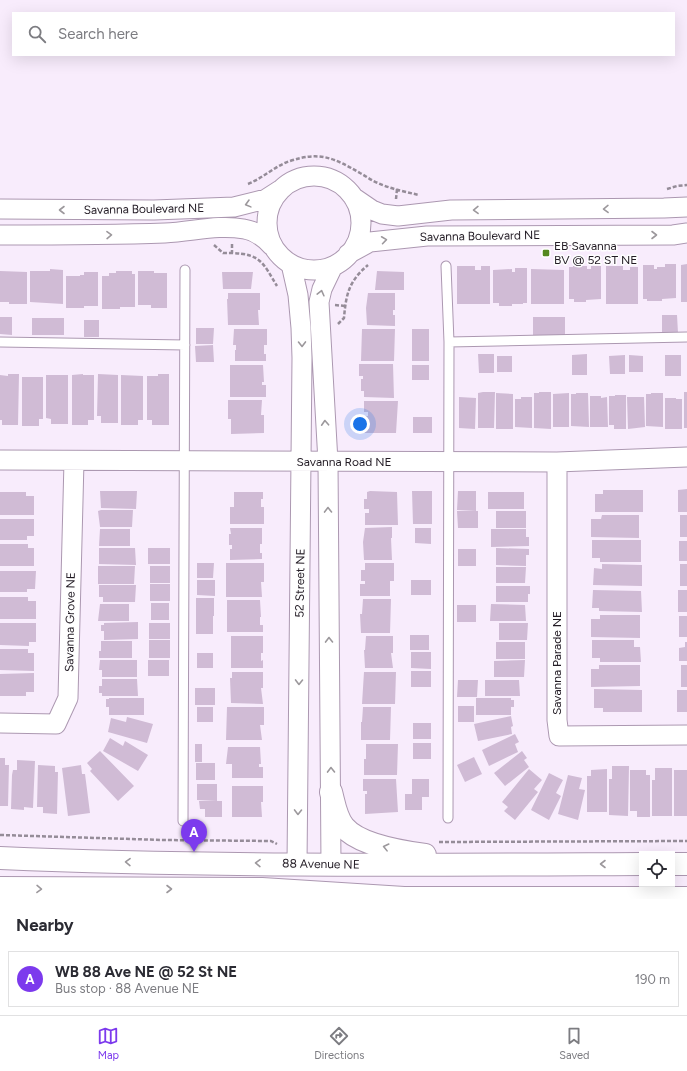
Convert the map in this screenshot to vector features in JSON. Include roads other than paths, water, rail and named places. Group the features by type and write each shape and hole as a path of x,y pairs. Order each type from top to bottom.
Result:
{"street":[{"path":"312,176 328,178 342,185 353,197 361,220 360,233 356,244 348,254 333,266 311,270 301,268 290,264 280,256 272,246 268,234 267,221 269,209 274,197 283,188 296,180 312,176"},
{"name":"Savanna Boulevard NE","path":"0,209 154,210 238,207 266,199 283,188"},
{"name":"Savanna Boulevard NE","path":"353,197 372,210 382,214 398,216 451,210 687,207"},
{"name":"Savanna Boulevard NE","path":"0,235 110,235 172,232 219,227 245,229 263,235 272,246"},
{"name":"Savanna Boulevard NE","path":"348,254 370,242 427,236 665,235 687,233"},
{"name":"52 Street NE","path":"290,264 298,295 302,328 297,864"},
{"path":"325,896 332,865 328,462 319,302 322,289 333,266"},
{"name":"Savanna Road NE","path":"0,460 557,462 687,457"},
{"name":"Savanna Grove NE","path":"0,723 56,724 68,698 74,461"},
{"name":"Savanna Parade NE","path":"557,462 557,720 559,736 687,735"},
{"path":"331,792 338,815 344,827 368,842 382,847 414,854 493,865"},
{"name":"88 Avenue NE","path":"0,858 76,861 332,865 639,864"},
{"path":"297,864 325,896"},
{"path":"675,864 687,864"},
{"path":"0,888 262,889 325,896 402,899 687,898"}],"lane":[{"path":"446,266 448,342 448,818"},
{"path":"183,821 185,270"},
{"path":"448,342 687,337"},
{"path":"0,342 185,345"}],"place":[{"name":"EB Savanna BV @ 52 ST NE","path":"546,253"},
{"name":"WB 88 Ave NE @ 52 St NE","path":"194,852"}]}
